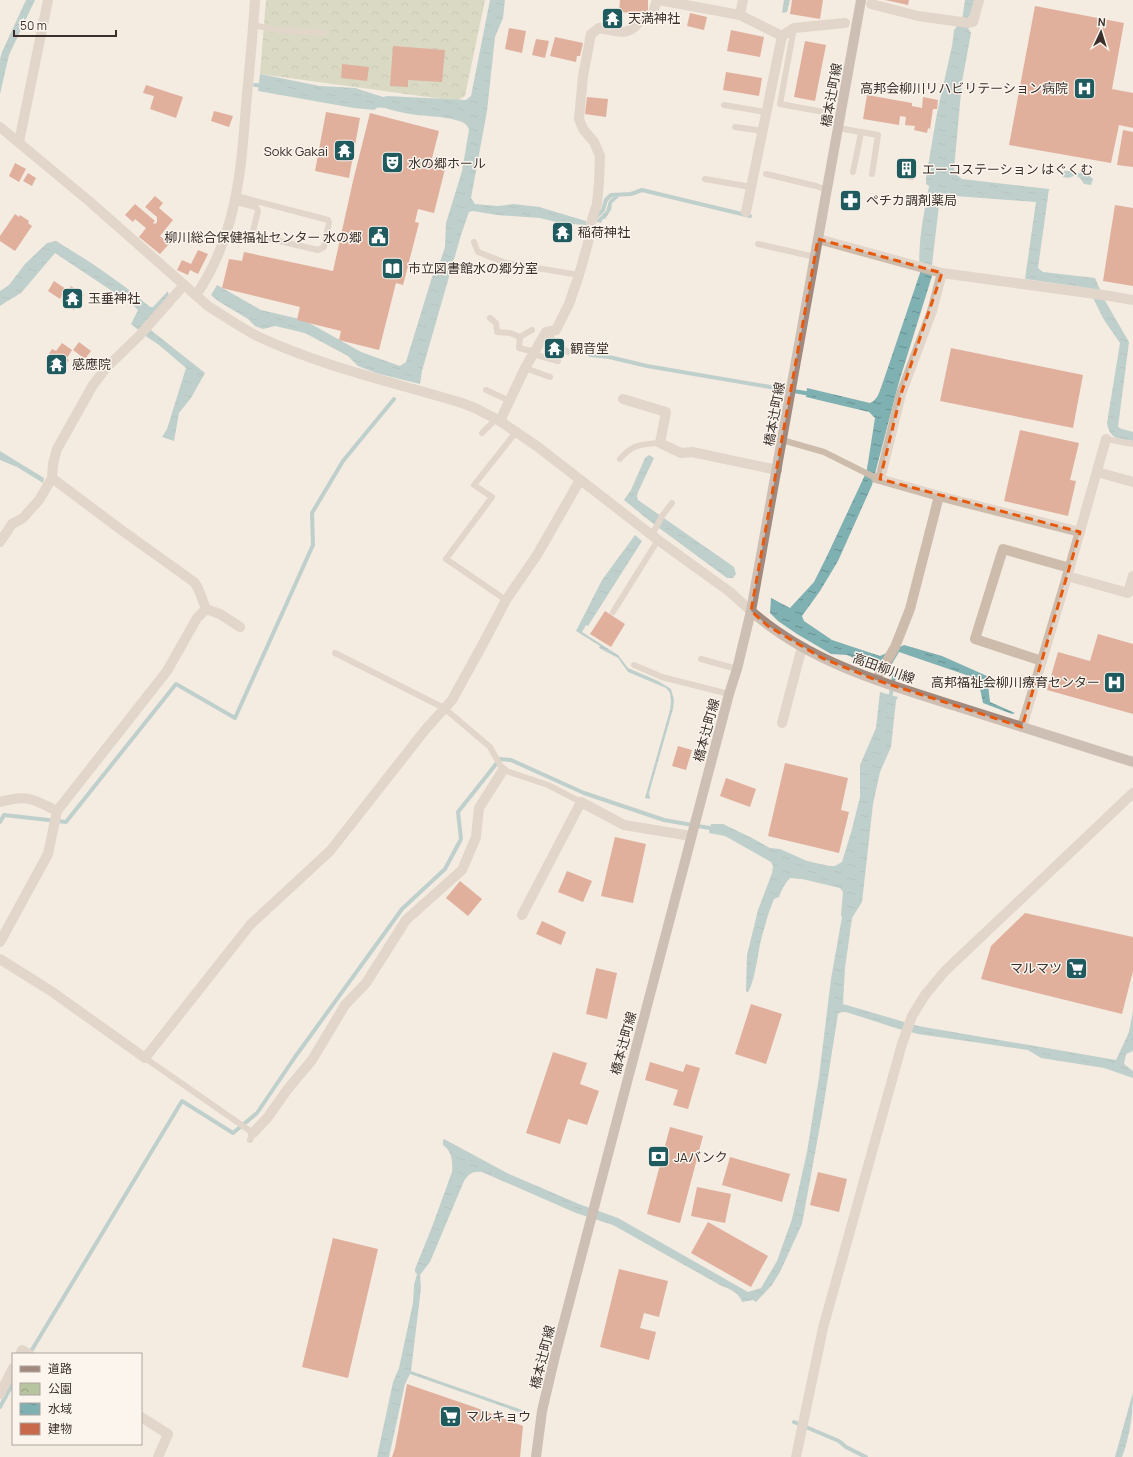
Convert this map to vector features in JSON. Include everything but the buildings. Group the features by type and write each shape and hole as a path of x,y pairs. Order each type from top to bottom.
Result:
{"main road":[{"name":"橋本辻町線","path":"536,1457 542,1411 555,1356 691,836 737,669 751,611 861,0"},
{"name":"高田柳川線","path":"751,611 768,626 802,647 822,658 876,680 1133,762"}],"street":[{"path":"18,142 48,0"},
{"path":"196,295 208,278 221,250 236,199 241,171 255,0"},
{"path":"498,420 510,401 525,368 534,353 554,333 569,304 588,243 591,223 597,204 600,156 594,142 583,128 579,119 583,76 591,34 600,28 623,32 631,31 636,27 640,18 651,19 658,0 740,15 782,36"},
{"path":"740,15 743,0"},
{"path":"871,4 918,16 969,23 973,22 979,0"},
{"path":"746,212 782,36 794,28 845,23"},
{"path":"1,129 89,201 208,306 256,335 283,347 334,366 462,403 498,420 655,535 730,592 751,611"},
{"path":"818,239 939,271 1133,300"},
{"path":"939,271 932,311 901,394 878,478 939,496 1080,532"},
{"path":"0,542 12,524 23,518 40,500 52,478 53,464 57,449 93,384 106,368 139,336 184,285"},
{"path":"623,399 666,412 660,444 682,453 692,452 777,470"},
{"path":"1022,727 1069,572 1106,439"},
{"path":"1097,472 1133,482"},
{"path":"52,478 194,582 198,588 206,609 220,614 240,626"},
{"path":"0,959 50,991 145,1058 250,925 330,851 425,730 452,700 506,600 537,554 580,480"},
{"path":"876,680 894,647 910,609 939,496"},
{"path":"1042,661 975,639 1003,549 1128,593 1133,576"},
{"path":"0,942 48,854 57,811 167,671 197,618 206,609"},
{"path":"782,723 802,647"},
{"path":"252,1136 312,1060 345,1005 366,983 406,920 462,870 476,837 479,808 503,770"},
{"path":"796,1457 823,1328 902,1044 912,1016 925,996 945,972 1133,793"},
{"path":"0,802 12,798 25,797 57,811"},
{"path":"522,915 581,802 624,825 691,836"},
{"path":"0,1394 12,1370"},
{"path":"142,1418 168,1434 158,1457"}],"lane":[{"path":"253,26 278,30 324,33"},
{"path":"794,28 780,104 829,113"},
{"path":"724,105 766,112"},
{"path":"735,127 763,131"},
{"path":"583,128 594,132"},
{"path":"838,128 878,135 872,174"},
{"path":"853,172 861,133"},
{"path":"766,174 827,190"},
{"path":"705,179 751,187"},
{"path":"236,199 328,220 330,223 324,247 318,250 258,236 253,231 258,211 256,207 236,199"},
{"path":"474,242 478,252 506,263 579,274"},
{"path":"758,244 815,257"},
{"path":"490,318 496,323 497,332 510,333 520,337"},
{"path":"520,337 532,330"},
{"path":"554,333 559,346 568,352"},
{"path":"520,337 519,348 558,361"},
{"path":"525,368 550,377"},
{"path":"486,390 510,401"},
{"path":"482,434 498,420"},
{"path":"506,600 446,559 492,497 474,485 516,432"},
{"path":"1106,439 1133,444"},
{"path":"782,440 824,452 878,478"},
{"path":"620,459 626,451 636,446 660,444"},
{"path":"613,612 655,535 662,516 672,503"},
{"path":"335,653 444,708 490,747 503,770 548,785 581,802"},
{"path":"701,659 737,669"},
{"path":"634,665 662,677 729,694"},
{"path":"145,1058 252,1136"}],"highlighted area":[{"path":"818,239 942,273 901,394 880,479 1080,532 1022,727 876,680 822,658 768,626 751,611"}],"green space":[{"path":"266,0 485,0 465,96 457,101 260,74"}],"water":[{"path":"26,0 35,0 9,55 0,94 0,59"},
{"path":"490,0 505,0 503,18 495,37 487,111 471,198 475,204 498,206 513,204 539,207 586,221 586,225 560,223 540,218 497,215 473,211 469,212 422,371 420,384 376,373 358,366 348,356 305,333 275,326 263,329 255,326 248,319 218,301 211,295 217,285 261,310 304,320 361,352 400,366 406,362 432,277 438,268 445,247 446,223 462,171 469,130 468,127 464,123 457,120 441,117 407,114 382,108 376,108 375,110 354,108 258,91 260,74 320,86 355,88 383,97 466,100 471,96"},
{"path":"784,0 790,0 787,12 783,13 782,12"},
{"path":"965,0 975,0 973,10 967,20 967,26 971,33 962,82 954,169 957,175 962,179 1049,189 1038,268 1043,272 1095,278 1104,299 1129,342 1118,427 1133,432 1133,441 1116,437 1110,433 1108,429 1107,423 1120,343 1104,320 1088,288 1025,279 1036,202 942,195 940,197 932,276 899,382 872,485 838,561 820,591 802,616 804,621 832,640 880,656 904,645 942,656 987,676 990,702 1015,713 1012,714 983,703 978,679 899,652 890,667 899,670 897,675 847,655 831,654 797,634 778,621 770,613 771,598 790,608 814,582 867,469 875,418 869,412 806,397 807,388 870,403 875,400 880,391 920,273 920,240 929,186 926,184 926,178 937,113 952,46 954,30 962,20"},
{"path":"1064,171 1086,173 1093,179 1091,185 1084,184 1080,178 1075,175 1065,178 1062,176"},
{"path":"613,197 619,197 612,203 611,210 605,219 603,219 601,223 597,222 597,220 606,211 609,201"},
{"path":"56,241 104,272 150,307 153,307 168,291 169,297 145,322 152,331 205,373 191,398 179,413 174,441 162,437 167,429 186,368 131,324 138,310 133,305 55,253 21,293 0,306 0,291 9,285 25,264 47,243"},
{"path":"0,451 44,478 43,483 17,467 0,460"},
{"path":"649,455 654,458 638,492 638,500 734,567 736,574 733,578 727,578 651,522 624,500 631,490 645,458"},
{"path":"635,535 642,541 588,626 586,625 582,632 618,655 628,668 658,681 671,689 674,700 673,709 649,793 650,799 645,798 670,710 670,693 666,688 628,672 618,658 599,648 600,646 576,631 602,580"},
{"path":"880,692 898,697 896,701 891,747 880,772 873,804 862,902 852,918 845,968 843,1004 918,1026 1116,1060 1129,1032 1133,1011 1133,1051 1126,1054 1124,1064 1133,1071 1133,1078 1104,1068 1041,1058 1028,1050 918,1034 849,1013 839,1013 802,1224 780,1272 772,1285 756,1302 753,1300 742,1302 739,1296 733,1291 613,1225 576,1213 482,1172 471,1174 464,1181 430,1262 420,1275 421,1288 411,1371 525,1411 524,1414 410,1374 405,1384 389,1457 377,1457 393,1382 399,1368 413,1303 414,1285 417,1274 415,1269 452,1172 451,1157 446,1147 443,1145 444,1139 509,1174 579,1204 618,1218 748,1292 761,1288 777,1261 792,1219 807,1152 819,1077 831,979 842,917 843,892 840,888 802,879 790,878 779,897 774,899 772,904 760,944 754,976 748,992 746,991 747,955 758,910 772,873 773,866 771,862 725,836 709,833 711,824 723,824 770,848 780,849 807,861 829,866 835,866 842,862 860,797 860,765 876,728"},
{"path":"1133,1392 1132,1417 1127,1441 1122,1457 1115,1457"}],"waterway":[{"path":"255,85 264,86"},
{"path":"595,218 603,210 606,200 611,195 631,194 642,190 750,216"},
{"path":"590,355 609,357 647,366 811,394"},
{"path":"0,822 4,815 66,822 176,684 235,718 313,545 312,513 343,461 394,399"},
{"path":"890,699 894,671"},
{"path":"30,1353 182,1101 233,1133 257,1113 295,1057 402,909 445,869 461,839 458,812 500,759 511,760 584,793 664,820 715,829"},
{"path":"0,1407 12,1385"},
{"path":"794,1422 839,1441 846,1447 866,1457"}],"place":[{"name":"天満神社","path":"613,18"},
{"name":"高邦会柳川リハビリテーション病院","path":"1084,88"},
{"name":"Sokk Gakai","path":"344,151"},
{"name":"水の郷ホール","path":"392,163"},
{"name":"エーコステーション はぐくむ","path":"907,169"},
{"name":"ペチカ調剤薬局","path":"850,200"},
{"name":"稲荷神社","path":"562,232"},
{"name":"柳川総合保健福祉センター 水の郷","path":"378,237"},
{"name":"市立図書館水の郷分室","path":"392,268"},
{"name":"玉垂神社","path":"72,298"},
{"name":"観音堂","path":"554,348"},
{"name":"感應院","path":"57,364"},
{"name":"高邦福祉会柳川療育センター","path":"1115,682"},
{"name":"マルマツ","path":"1077,968"},
{"name":"JAバンク","path":"658,1157"},
{"name":"マルキョウ","path":"450,1416"}]}
